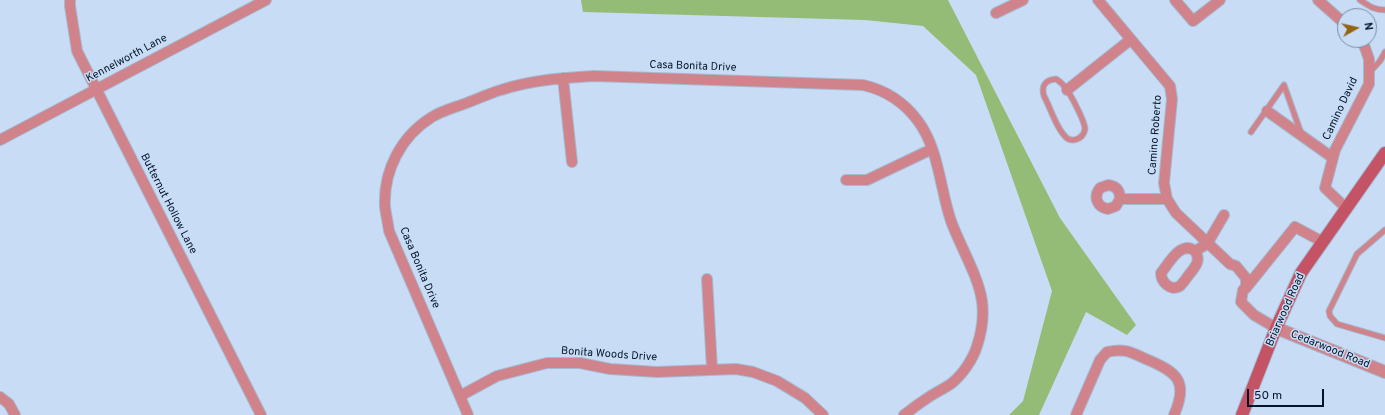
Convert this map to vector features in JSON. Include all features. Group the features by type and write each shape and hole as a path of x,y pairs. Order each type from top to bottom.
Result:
{"main road":[{"name":"Briarwood Road","path":"1242,415 1276,328 1301,273 1385,153"}],"street":[{"name":"Butternut Hollow Lane","path":"70,0 77,51 164,220 261,415"},
{"name":"Kennelworth Lane","path":"0,140 266,0"},
{"path":"996,13 1023,0"},
{"name":"Camino Roberto","path":"1098,0 1170,86 1172,98 1164,183 1167,199 1176,213 1207,244 1230,264 1236,266 1246,278 1246,288 1243,290 1241,302 1254,315 1276,328"},
{"path":"1175,0 1193,21 1220,0"},
{"path":"1318,0 1337,17"},
{"path":"1068,90 1130,40"},
{"name":"Camino David","path":"1346,208 1325,188 1335,150 1368,84 1369,59 1365,48"},
{"name":"Casa Bonita Drive","path":"468,415 389,231 385,207 385,194 394,159 407,138 424,122 434,116 500,90 532,82 594,76 863,85 884,92 903,105 921,126 932,150 951,220 979,289 983,313 977,347 960,375 953,382 904,415"},
{"path":"563,78 572,162"},
{"path":"1267,111 1333,158"},
{"path":"846,180 867,180 932,150"},
{"path":"1120,198 1167,199"},
{"path":"1195,251 1207,244 1224,215"},
{"path":"1246,288 1295,226 1323,242"},
{"path":"707,279 712,370"},
{"name":"Cedarwood Road","path":"1276,328 1385,372"},
{"path":"1076,415 1100,360 1107,352 1124,350 1159,364 1169,369 1174,374 1180,385 1180,396 1174,415"},
{"name":"Bonita Woods Drive","path":"460,396 497,376 547,363 580,363 610,369 657,372 736,369 753,372 777,381 805,398 822,415"},
{"path":"0,397 9,404 15,415"}],"lane":[{"path":"1360,0 1372,8 1377,10 1385,10"},
{"path":"1369,74 1380,61 1385,52"},
{"path":"1051,80 1061,82 1068,90 1085,127 1083,134 1078,139 1074,140 1064,136 1042,91 1046,82 1051,80"},
{"path":"1251,132 1284,85 1303,137"},
{"path":"1385,230 1357,254 1329,311 1330,316 1337,324 1385,338"}],"green space":[{"path":"581,0 948,0 1060,218 1136,325 1127,335 1086,312 1039,415 1009,415 1023,401 1052,291 976,75 923,26 865,20 583,12"}]}
